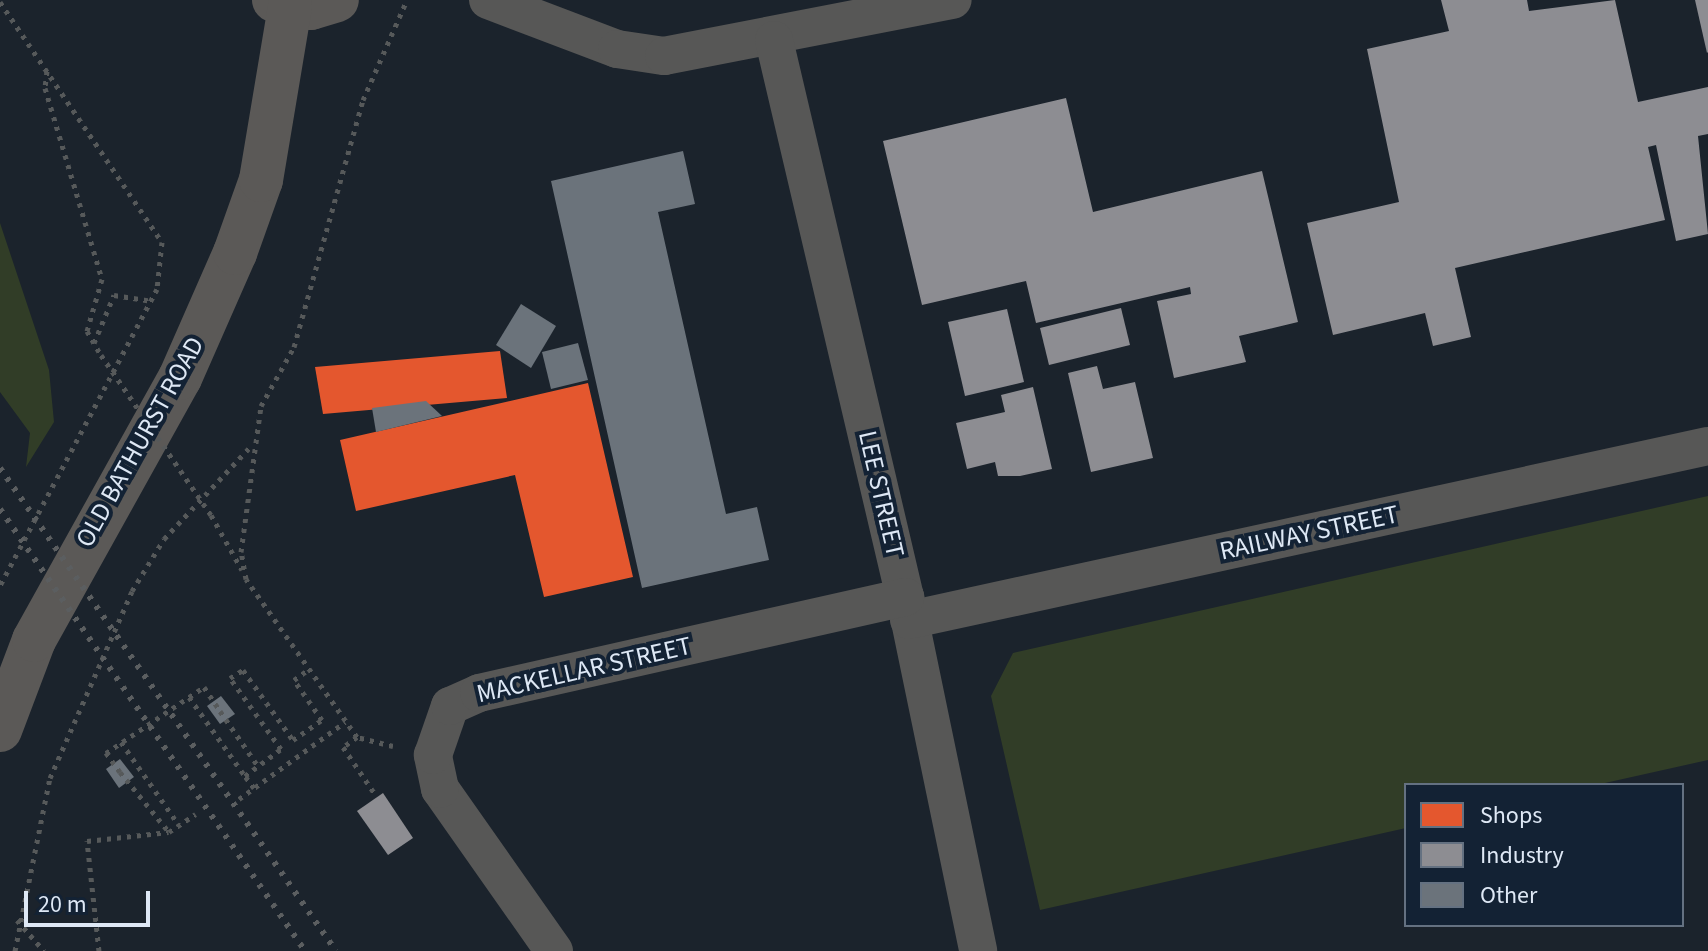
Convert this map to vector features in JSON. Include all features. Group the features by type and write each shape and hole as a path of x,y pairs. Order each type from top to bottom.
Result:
{"main road":[{"path":"282,3 337,0"},
{"name":"OLD BATHURST ROAD","path":"0,730 34,640 180,378 235,253 261,180 282,3"}],"street":[{"path":"488,0 617,49 649,54 713,52 953,0"},
{"name":"LEE STREET","path":"774,40 907,608 978,951"},
{"name":"RAILWAY STREET","path":"907,608 1708,446"},
{"name":"MACKELLAR STREET","path":"554,951 440,789 433,755 450,706 479,693 907,608"}],"path":[{"path":"246,579 241,552 250,446 261,406 294,347 363,100 407,0"},
{"path":"0,2 162,242 151,301 0,585"},
{"path":"47,71 45,88 102,279 87,331 211,515 246,579 345,722 357,737 394,746"},
{"path":"94,343 114,295 151,301"},
{"path":"15,951 16,919 50,778 132,591 164,539 250,446"},
{"path":"245,776 281,749 230,678 243,670 293,740 322,720 294,680 308,670"},
{"path":"169,832 106,753 204,687 258,766"},
{"path":"189,697 254,788"},
{"path":"239,799 345,722"},
{"path":"357,737 343,747 377,797"},
{"path":"121,742 179,825"},
{"path":"99,951 87,841 169,832 196,814"},
{"path":"16,919 44,951"}],"green space":[{"path":"0,223 49,370 54,422 26,467 30,433 0,392"},
{"path":"1708,496 1708,760 1605,783 1404,783 1404,828 1040,910 991,696 1013,653"}],"building: Shops":[{"path":"500,351 507,398 323,414 315,367"},
{"path":"588,383 633,577 544,597 515,475 356,511 340,440"}],"building: Industry":[{"path":"1441,0 1527,0 1529,11 1615,0 1638,102 1708,87 1708,134 1698,136 1708,234 1676,241 1656,145 1648,147 1665,220 1455,268 1471,337 1433,346 1425,313 1333,335 1307,223 1399,202 1367,49 1449,31"},
{"path":"1695,0 1708,0 1707,53"},
{"path":"1066,98 1093,212 1262,171 1298,322 1239,336 1246,362 1174,378 1157,301 1191,294 1190,287 1036,323 1026,281 922,305 883,141"},
{"path":"1121,308 1130,345 1049,365 1040,328"},
{"path":"1007,309 1024,382 965,396 948,322"},
{"path":"1097,366 1103,389 1135,382 1153,458 1091,472 1068,373"},
{"path":"1033,387 1052,469 1020,476 998,476 995,462 967,469 956,423 1005,412 1001,395"},
{"path":"383,793 413,838 388,855 357,811"}],"building: Other":[{"path":"683,151 695,204 658,212 726,514 757,507 769,560 642,588 551,181"},
{"path":"521,304 556,326 531,368 496,345"},
{"path":"578,343 588,380 551,389 542,352"},
{"path":"426,401 442,416 376,432 372,408"},
{"path":"221,696 235,714 220,724 207,706"},
{"path":"120,759 134,777 119,788 106,769"}],"railway":[{"path":"0,468 336,951"},
{"path":"0,509 305,951"}]}
